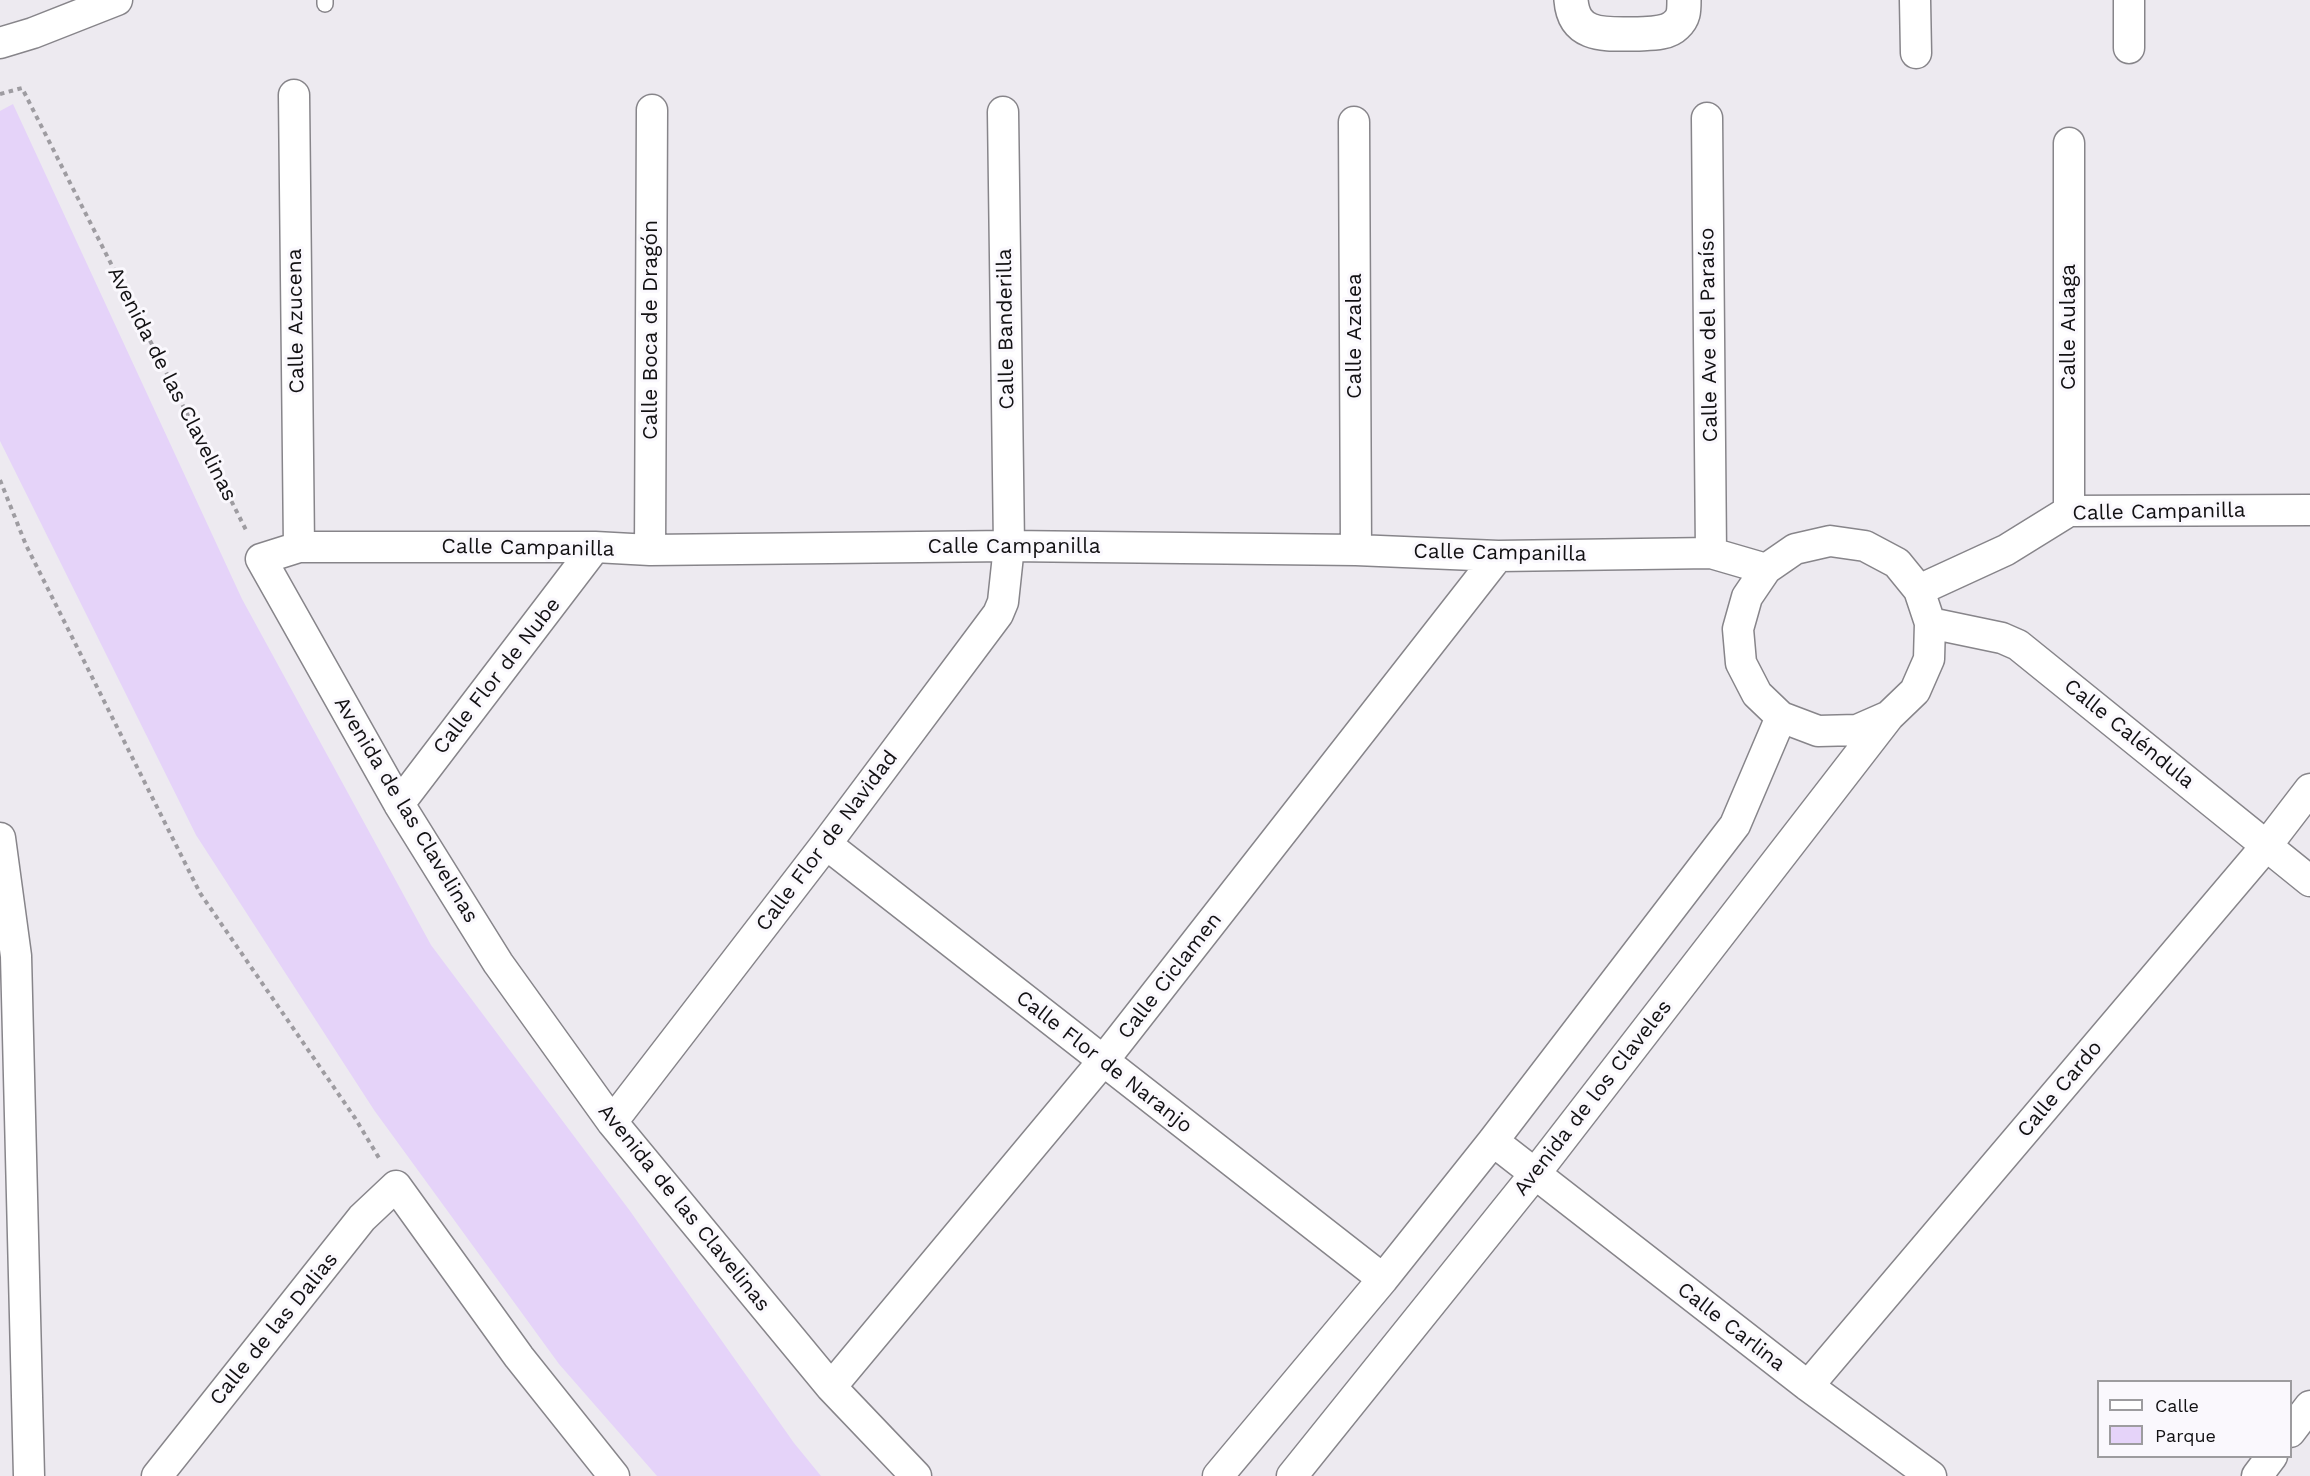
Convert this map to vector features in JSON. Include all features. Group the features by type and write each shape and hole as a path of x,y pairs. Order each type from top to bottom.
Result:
{"street":[{"path":"0,43 33,33 117,0"},
{"path":"1571,0 1572,13 1582,26 1598,34 1657,33 1674,27 1684,14 1684,0"},
{"path":"1915,0 1916,53"},
{"path":"2128,48 2129,0"},
{"name":"Calle Azucena","path":"294,95 299,547"},
{"name":"Calle Boca de Dragón","path":"650,550 652,110"},
{"name":"Calle Banderilla","path":"1003,112 1010,546"},
{"name":"Calle Ave del Paraíso","path":"1707,118 1711,553"},
{"name":"Calle Azalea","path":"1354,123 1356,550"},
{"name":"Calle Aulaga","path":"2069,143 2069,511"},
{"name":"Calle Campanilla","path":"1919,590 2006,549 2069,511 2310,510"},
{"path":"1830,541 1865,546 1897,563 1919,590 1930,623 1929,659 1915,691 1889,716 1857,730 1818,731 1781,717 1757,694 1741,663 1738,630 1747,597 1766,569 1795,549 1830,541"},
{"name":"Calle Campanilla","path":"261,559 299,547 596,547 650,550 1010,546 1356,550 1498,556 1711,553 1766,569"},
{"name":"Calle Flor de Navidad","path":"612,1122 826,844 998,614 1003,602 1010,546"},
{"name":"Calle Flor de Nube","path":"399,804 596,547"},
{"name":"Calle Ciclamen","path":"831,1387 1103,1061 1498,556"},
{"name":"Avenida de las Clavelinas","path":"261,559 399,804 498,963 612,1122 831,1387 916,1476"},
{"name":"Calle Caléndula","path":"1930,623 2002,638 2018,645 2310,881"},
{"name":"Avenida de los Claveles","path":"1307,1471 1889,716"},
{"path":"1218,1476 1383,1279 1493,1141 1735,825 1781,717"},
{"name":"Calle Cardo","path":"1808,1386 2267,845 2310,789"},
{"path":"0,838 16,956 29,1476"},
{"name":"Calle Flor de Naranjo","path":"826,844 1383,1279"},
{"name":"Calle Carlina","path":"1493,1141 1808,1386 1931,1476"},
{"path":"396,1186 519,1357 614,1476"},
{"name":"Calle de las Dalias","path":"157,1476 362,1218 396,1186"},
{"path":"2292,1429 2310,1406"},
{"path":"2257,1476 2270,1458"}],"path":[{"name":"Avenida de las Clavelinas","path":"0,94 22,88 261,559"},
{"path":"0,480 26,545 200,893 355,1118 396,1186"}],"green space":[{"path":"13,104 242,599 431,945 630,1211 794,1443 821,1476 657,1476 559,1364 374,1110 196,835 0,441 0,111"}]}
